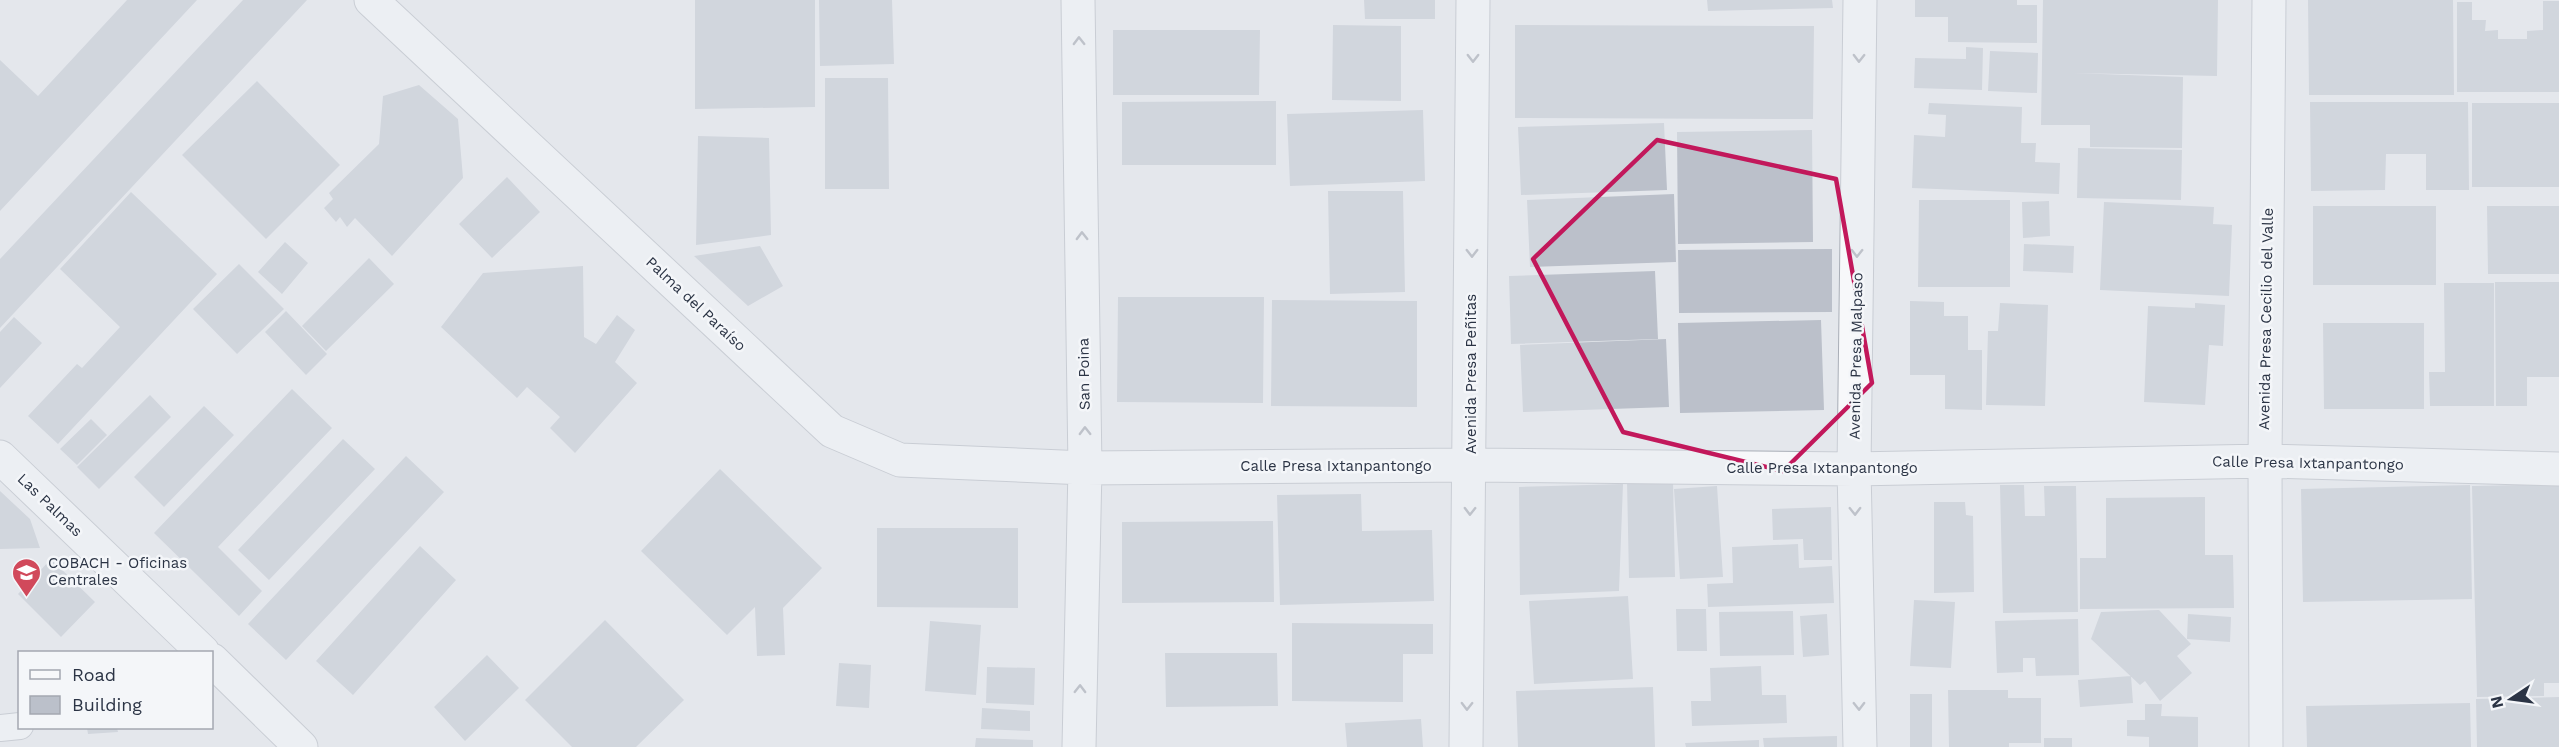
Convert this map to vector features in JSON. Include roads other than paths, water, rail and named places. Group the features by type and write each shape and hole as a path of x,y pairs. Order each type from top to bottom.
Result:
{"street":[{"name":"Palma del Paraíso","path":"371,0 832,431 900,460 1085,468"},
{"name":"San Poina","path":"1078,0 1085,468 1079,747"},
{"name":"Avenida Presa Peñitas","path":"1466,747 1473,0"},
{"name":"Avenida Presa Malpaso","path":"1860,0 1854,469 1860,747"},
{"name":"Avenida Presa Cecilio del Valle","path":"2266,747 2265,461 2269,0"},
{"name":"Las Palmas","path":"0,457 202,651"},
{"name":"Calle Presa Ixtanpantongo","path":"1085,468 1470,465 1854,469 2265,461 2559,469"},
{"path":"213,661 301,747"}],"lane":[{"path":"0,728 18,726"}],"place":[{"name":"COBACH - Oficinas Centrales","path":"27,598"}]}
